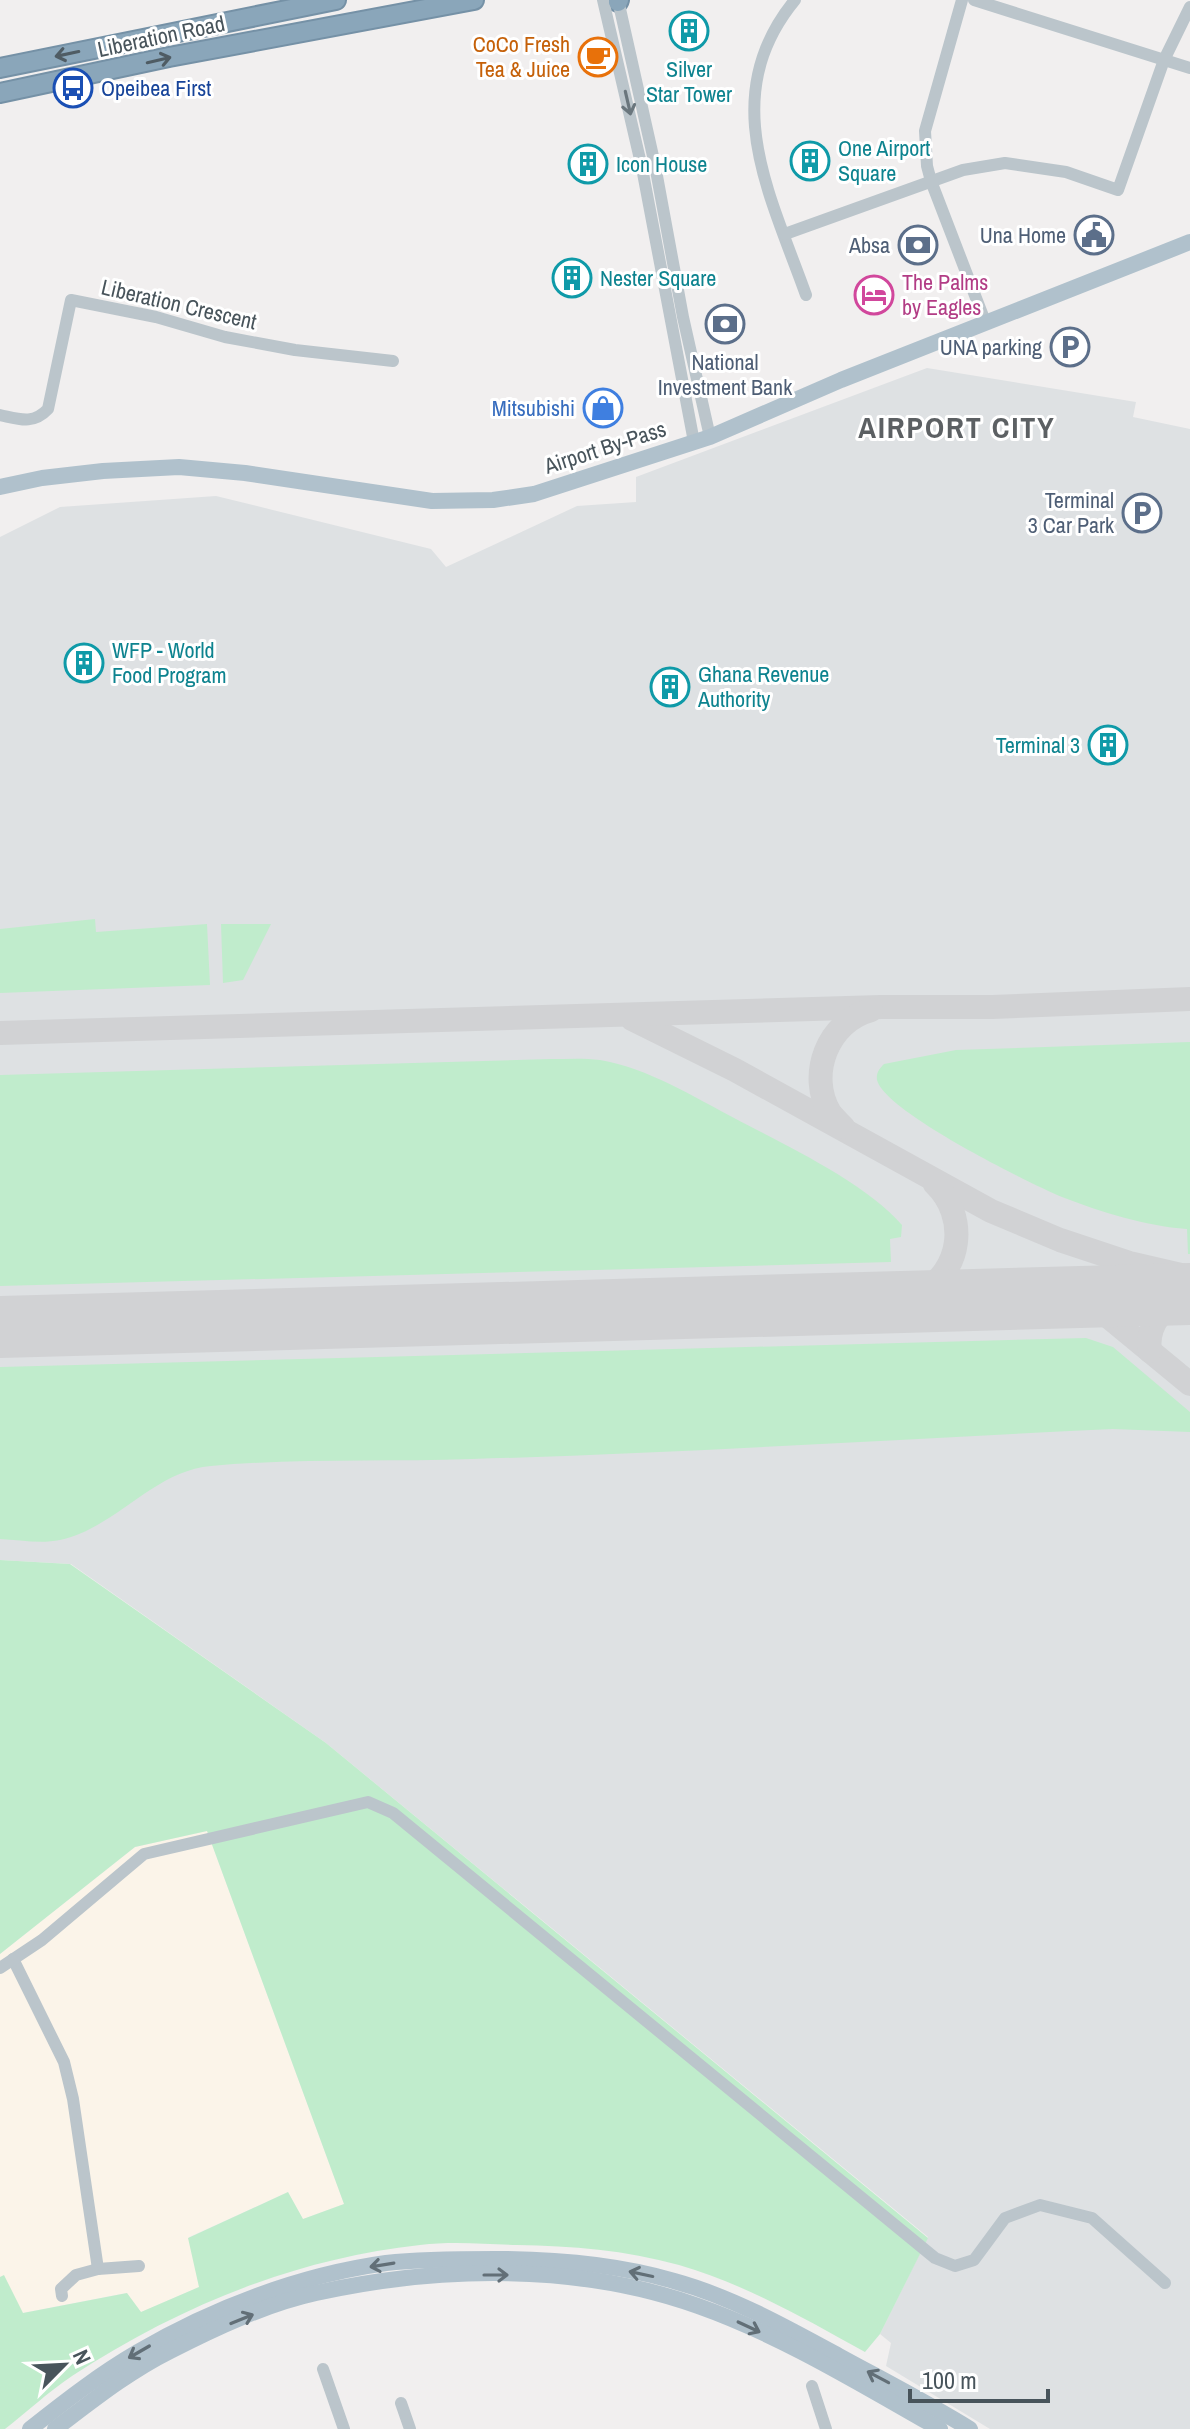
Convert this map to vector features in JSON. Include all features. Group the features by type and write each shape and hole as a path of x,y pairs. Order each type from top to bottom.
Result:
{"highway":[{"name":"Liberation Road","path":"0,68 336,0"},
{"name":"Liberation Road","path":"0,93 169,57 474,0"}],"main road":[{"name":"Airport By-Pass","path":"0,487 42,478 103,471 179,467 245,473 432,501 493,500 534,494 702,439 841,380 1190,242"},
{"path":"30,2429 139,2351 266,2293 324,2276 386,2263 480,2259 594,2264 696,2288 774,2321 970,2429"},
{"path":"55,2429 103,2392 168,2352 286,2302 314,2294 395,2281 447,2275 519,2274 615,2285 698,2306 782,2342 940,2429"}],"street":[{"path":"611,0 653,156 702,439"},
{"path":"795,0 763,55 755,81 753,104 757,155 806,295"},
{"path":"962,0 925,131 924,147 931,181 986,324"},
{"path":"974,0 1190,68"},
{"path":"785,234 963,170 1005,163 1066,172 1118,190 1164,60 1190,7"},
{"name":"Liberation Crescent","path":"0,415 26,421 40,418 48,409 71,300 156,317 225,337 295,350 393,361"},
{"path":"0,1968 42,1940 144,1854 368,1802 393,1813 935,2258 955,2266 974,2260 1005,2218 1040,2205 1092,2218 1165,2283"},
{"path":"13,1959 64,2062 90,2200 98,2269"},
{"path":"62,2296 61,2289 70,2279 98,2269 139,2266"},
{"path":"323,2369 344,2429"},
{"path":"812,2386 826,2429"},
{"path":"401,2403 410,2429"}],"shaded area":[{"path":"927,368 1136,402 1133,417 1190,429 1190,2429 990,2429 886,2366 891,2343 880,2334 928,2237 326,1743 71,1564 0,1560 0,537 60,507 216,496 431,549 446,567 577,506 636,502 636,477"},
{"path":"207,1831 344,2204 303,2219 288,2192 189,2237 199,2287 141,2312 126,2293 22,2313 4,2276 0,2277 0,1954 135,1847"}],"green space":[{"path":"95,919 96,932 207,924 210,985 0,993 0,929"},
{"path":"221,924 271,924 243,980 223,983"},
{"path":"1190,1042 1190,1254 1187,1229 1123,1218 1045,1189 930,1127 886,1094 877,1080 878,1071 884,1064 956,1050"},
{"path":"600,1060 653,1076 824,1166 868,1194 902,1225 901,1237 890,1239 891,1262 0,1286 0,1075"},
{"path":"1086,1338 1113,1347 1190,1412 1190,1432 1113,1429 632,1453 211,1466 171,1478 80,1534 45,1542 0,1539 0,1367"},
{"path":"0,1560 70,1564 326,1743 928,2238 880,2334 865,2352 751,2292 659,2260 578,2248 432,2244 373,2252 282,2274 195,2308 112,2351 72,2376 5,2429 0,2429 0,2277 4,2275 23,2313 127,2293 141,2312 199,2287 188,2238 288,2192 303,2219 344,2204 207,1831 135,1847 0,1954"}],"taxiway":[{"path":"0,1033 1190,999"},
{"path":"843,1127 830,1113 823,1098 822,1067 826,1051 843,1025 871,1010"},
{"path":"632,1019 735,1070 991,1211 1060,1240 1129,1263 1190,1277"},
{"path":"858,1303 912,1296 934,1284 945,1272 956,1243 956,1227 946,1197 935,1184"},
{"path":"1150,1351 1151,1332 1159,1316 1173,1303 1190,1295"},
{"path":"1062,1297 1099,1309 1190,1384"},
{"path":"0,1326 17,1326"}],"runway":[{"path":"0,1327 1190,1294"}],"place":[{"name":"Silver Star Tower","path":"689,31"},
{"name":"CoCo Fresh Tea & Juice","path":"598,57"},
{"name":"Opeibea First","path":"73,88"},
{"name":"One Airport Square","path":"810,161"},
{"name":"Icon House","path":"588,164"},
{"name":"Una Home","path":"1094,235"},
{"name":"Absa","path":"918,245"},
{"name":"Nester Square","path":"572,278"},
{"name":"The Palms by Eagles","path":"874,295"},
{"name":"National Investment Bank","path":"725,324"},
{"name":"UNA parking","path":"1070,347"},
{"name":"Mitsubishi","path":"603,408"},
{"name":"Terminal 3 Car Park","path":"1142,513"},
{"name":"WFP - World Food Program","path":"84,663"},
{"name":"Ghana Revenue Authority","path":"670,687"},
{"name":"Terminal 3","path":"1108,745"}],"district":[{"name":"AIRPORT CITY","path":"957,427"}]}
